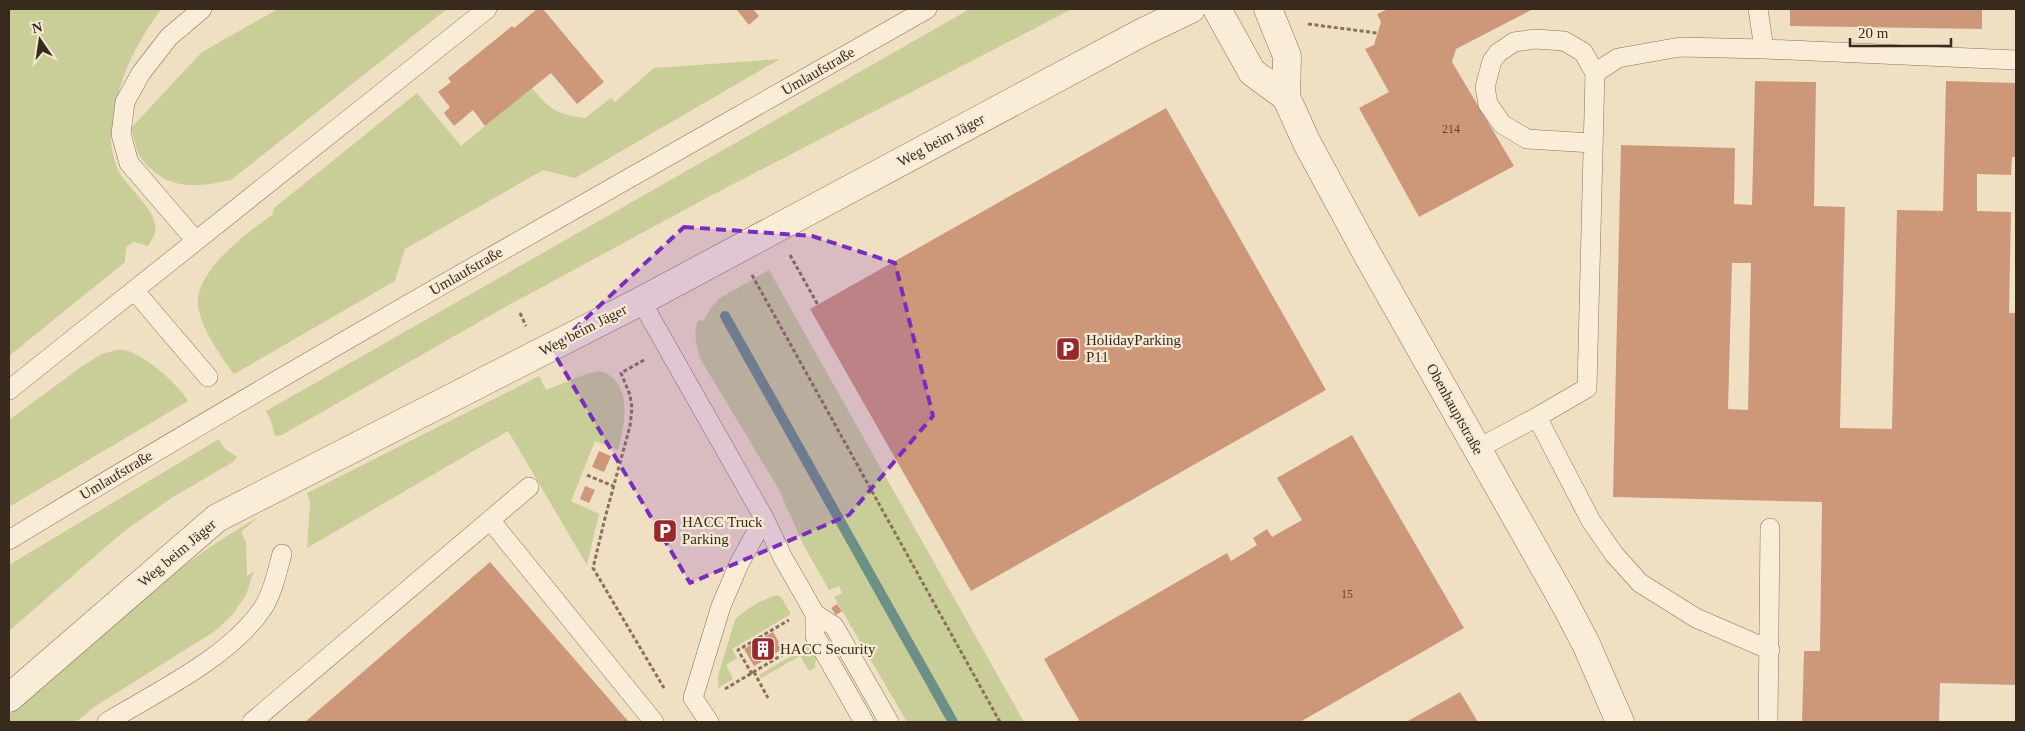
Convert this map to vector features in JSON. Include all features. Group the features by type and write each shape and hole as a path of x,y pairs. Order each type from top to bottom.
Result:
{"street":[{"name":"Weg beim Jäger","path":"9,698 217,518 641,301 1141,33 1191,9"},
{"name":"Obenhauptstraße","path":"1217,9 1252,72 1286,97"},
{"name":"Obenhauptstraße","path":"1268,9 1286,56 1286,97 1307,143 1573,619 1620,722"}],"lane":[{"path":"196,241 129,162 121,134 125,102 141,73 169,37 202,9"},
{"path":"9,390 487,9"},
{"name":"Umlaufstraße","path":"9,540 148,456 408,304 927,9"},
{"path":"1758,9 1764,49"},
{"path":"1477,449 1587,388 1595,74 1583,52 1564,41 1535,39 1514,42 1498,53 1492,61 1485,87 1488,104 1502,124 1527,139 1592,143"},
{"path":"1595,74 1618,58 1680,47 2016,60"},
{"path":"134,290 208,377"},
{"path":"641,301 764,518 783,558 815,614 816,636 864,722"},
{"path":"1537,417 1591,521 1614,554 1640,583 1696,618 1770,650"},
{"path":"252,722 530,486"},
{"path":"709,722 692,698 721,606 739,564 764,518"},
{"path":"490,520 654,722"},
{"path":"1768,722 1770,528"},
{"path":"107,722 194,670 227,647 263,607 274,584 282,554"},
{"path":"815,614 834,626 889,722"}],"path":[{"path":"1308,24 1377,33"},
{"path":"789,252 818,305"},
{"path":"751,272 1000,722"},
{"path":"621,373 627,383 632,408 630,426 593,568 666,691"},
{"path":"587,475 613,486"},
{"path":"768,698 738,650 789,620 794,628"},
{"path":"697,706 794,648"}],"highlighted area":[{"path":"684,227 812,236 895,263 933,416 849,515 690,583 552,350"}],"green space":[{"path":"9,9 161,9 143,36 129,63 115,107 111,138 112,150 118,170 153,217 155,233 148,246 134,242 126,247 125,262 9,356"},
{"path":"278,9 447,9 231,180 206,185 182,184 171,182 151,169 139,155 131,128 202,52"},
{"path":"970,9 1072,9 712,195 498,311 282,435 275,436 266,411"},
{"path":"780,59 575,178 543,170 405,249 395,281 234,374 207,333 198,306 199,292 213,266 237,242 273,214 274,208 417,93 461,146 532,88 555,110 567,115 585,118 611,98 615,102 654,68"},
{"path":"769,270 1024,722 907,722 834,597 842,593 839,586 829,590 804,546 778,488 701,360 696,340 698,320 703,321 712,306 720,298"},
{"path":"116,350 129,351 146,360 170,380 188,401 9,507 9,420 81,367 100,355"},
{"path":"600,371 611,376 618,384 624,404 624,416 618,450 595,441 571,501 599,514 587,565 508,431 307,548 310,503 307,493 539,376 546,390 589,373"},
{"path":"219,439 224,448 237,457 233,462 173,497 123,532 9,631 9,565"},
{"path":"257,518 241,532 246,542 247,576 254,571 246,595 233,614 215,631 94,707 76,722 9,722 9,715 128,610 191,561"},
{"path":"777,595 781,597 791,614 732,649 737,658 726,665 733,679 718,688 718,676 735,620 754,605"},
{"path":"810,645 816,656 815,668 809,671 800,656 761,678 759,675"}],"building":[{"path":"537,9 543,9 604,82 577,104 551,73 485,126 473,110 454,126 444,113 450,107 438,92 451,82 448,78 512,26 514,28"},
{"path":"736,9 753,9 759,16 749,25"},
{"path":"1388,9 1533,9 1456,49 1452,62 1514,166 1419,217 1359,108 1389,92 1365,49 1374,45 1381,22 1377,14"},
{"path":"1790,9 1982,9 1982,29 1790,26"},
{"path":"1755,81 1816,82 1814,206 1845,207 1840,428 1892,429 1897,210 1943,211 1946,81 2016,83 2016,157 2012,157 2011,175 1977,174 1977,211 2011,212 2009,313 2016,313 2016,685 1940,683 1939,722 1802,722 1804,651 1820,651 1822,502 1613,497 1621,145 1735,148 1734,204 1752,205","holes":["1732,263 1751,263 1748,410 1728,409"]},
{"name":"HolidayParking P11","path":"1166,108 1326,390 971,591 810,309"},
{"path":"1352,435 1464,628 1300,722 1080,722 1044,659 1227,553 1231,561 1257,545 1253,538 1267,529 1272,537 1302,520 1277,478"},
{"path":"599,451 611,456 604,472 592,467"},
{"path":"585,486 595,490 589,503 580,499"},
{"path":"490,562 629,722 305,722"},
{"path":"837,604 842,611 836,615 831,608"},
{"name":"HACC Security","path":"773,632 783,649 754,666 744,649"},
{"path":"1460,692 1478,722 1406,722"}],"waterway":[{"path":"725,316 953,722"}],"place":[{"name":"HolidayParking P11","path":"1068,349"},
{"name":"HACC Truck Parking","path":"665,531"},
{"name":"HACC Security","path":"763,649"}]}
